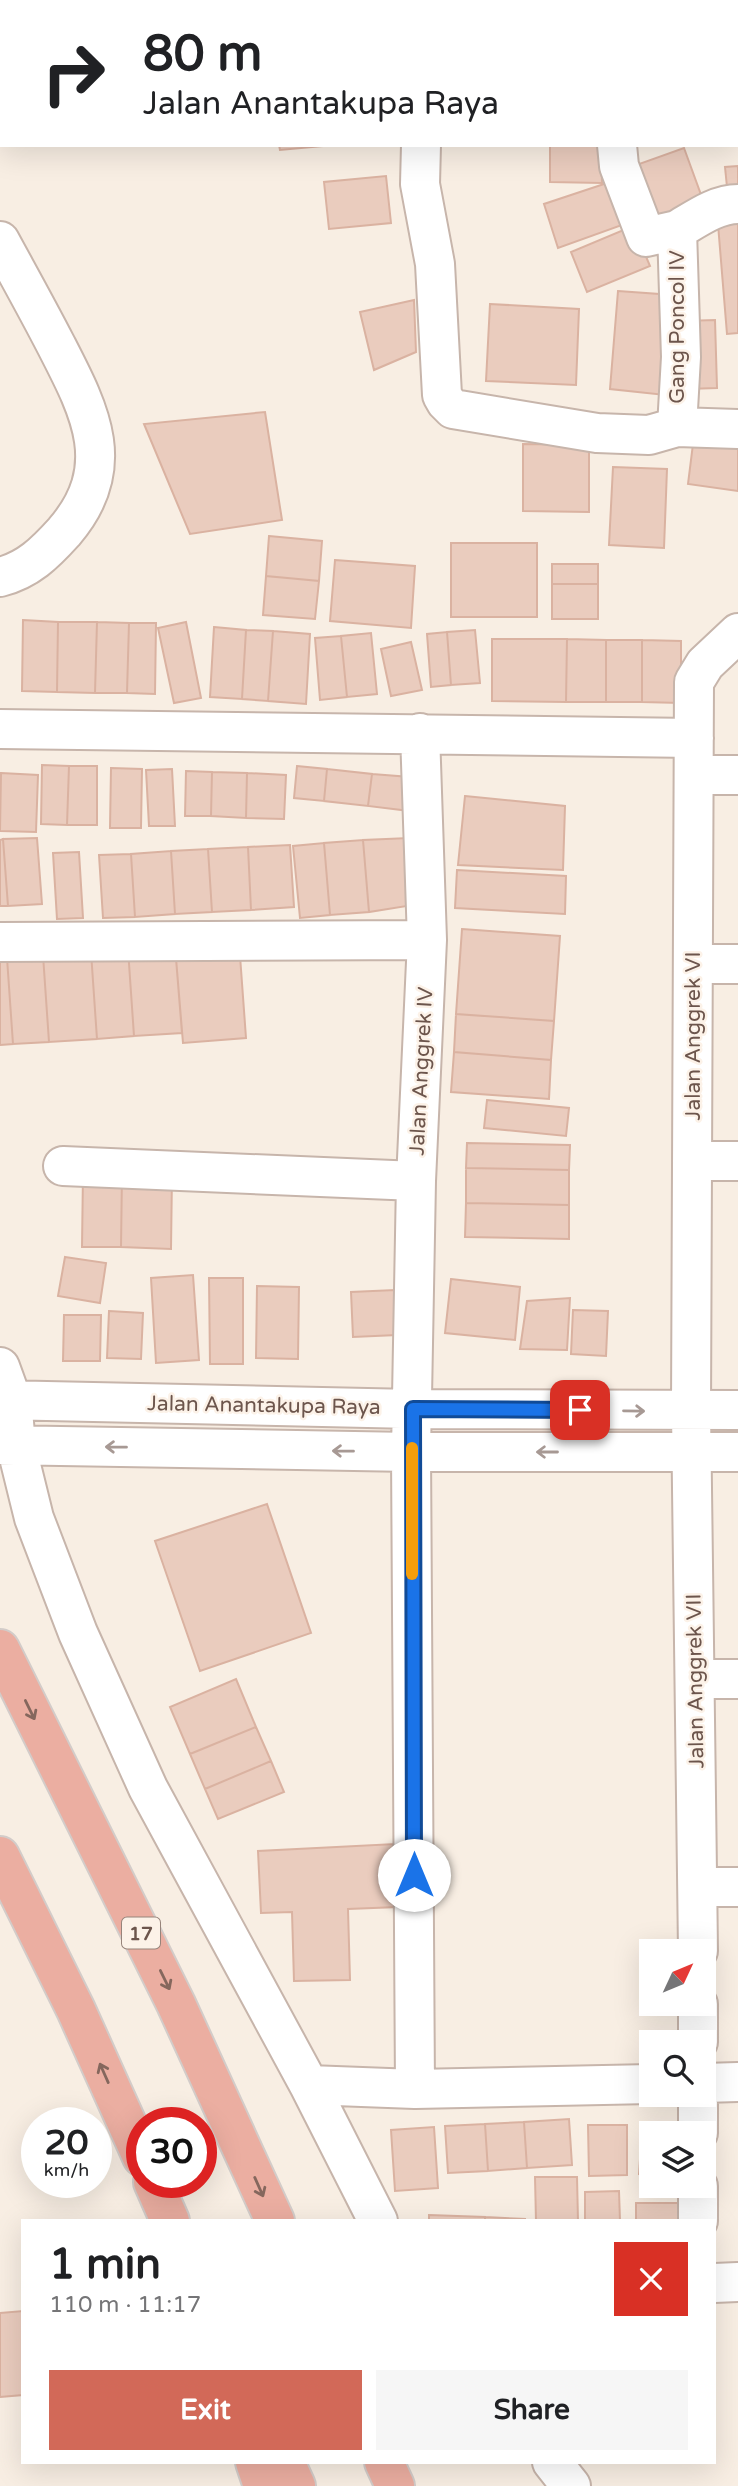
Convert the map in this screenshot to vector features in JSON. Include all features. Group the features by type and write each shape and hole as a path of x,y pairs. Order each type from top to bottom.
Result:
{"highway":[{"name":"17","path":"0,1649 176,2004 274,2219"},
{"path":"0,1856 76,2010 126,2121"},
{"path":"160,2198 169,2219"},
{"path":"256,2464 263,2486"},
{"path":"286,2464 296,2486"},
{"path":"385,2464 395,2486"}],"street":[{"path":"421,147 420,184 435,264 442,395 453,409 597,433 649,435 677,427 738,429"},
{"name":"Gang Poncol IV","path":"617,147 620,166 646,237 677,230 681,357 677,427"},
{"path":"677,230 710,211 738,204"},
{"path":"0,242 84,399 94,437 96,467 90,492 75,520 42,556 25,568 0,577"},
{"name":"Jalan Anggrek VI","path":"691,1411 694,682 705,664 738,633"},
{"path":"0,729 421,733 694,757 738,775"},
{"name":"Jalan Anggrek IV","path":"415,2089 411,1452 416,1181 427,940 421,733"},
{"path":"0,942 427,940"},
{"path":"693,964 738,964"},
{"path":"692,1161 738,1161"},
{"path":"63,1166 416,1181"},
{"path":"4,1389 8,1445 78,1633 148,1788 309,2085 377,2219"},
{"name":"Jalan Anantakupa Raya","path":"4,1389 413,1409 738,1410"},
{"name":"Jalan Anggrek VII","path":"691,1411 698,1939"},
{"path":"8,1445 411,1452 738,1452"},
{"path":"696,1679 738,1679"},
{"path":"698,1887 738,1887"},
{"path":"716,2082 738,2082"},
{"path":"309,2085 415,2089 639,2084"},
{"path":"698,2198 698,2219"},
{"path":"716,2283 738,2282"},
{"path":"554,2464 571,2486"}],"building":[{"path":"279,147 312,147 280,150"},
{"path":"550,147 601,147 602,183 550,182"},
{"path":"684,148 704,203 658,219 639,164"},
{"path":"738,166 738,196 728,197 725,167"},
{"path":"386,176 391,223 329,229 324,182"},
{"path":"622,178 636,220 558,248 544,204"},
{"path":"738,210 738,333 727,334 717,212"},
{"path":"633,226 650,266 587,292 571,252"},
{"path":"618,291 673,295 665,395 610,389"},
{"path":"414,300 416,352 374,370 360,312"},
{"path":"490,304 579,309 576,385 486,381"},
{"path":"715,320 717,388 687,389 684,321"},
{"path":"265,412 282,520 190,534 144,424"},
{"path":"694,436 738,441 738,491 688,484"},
{"path":"523,444 589,445 589,512 523,511"},
{"path":"613,467 667,469 664,548 609,545"},
{"path":"269,536 322,541 319,581 266,576"},
{"path":"451,543 537,543 537,617 451,617"},
{"path":"335,560 415,566 411,628 330,621"},
{"path":"552,564 598,564 598,584 552,584"},
{"path":"266,576 319,581 315,619 263,615"},
{"path":"552,584 598,584 598,619 552,619"},
{"path":"23,620 58,622 57,692 22,691"},
{"path":"58,622 97,622 95,693 57,692"},
{"path":"97,622 129,623 127,693 95,693"},
{"path":"186,622 201,698 174,703 158,628"},
{"path":"129,623 156,623 155,694 127,693"},
{"path":"214,627 246,630 242,699 210,697"},
{"path":"246,630 273,631 268,701 242,699"},
{"path":"475,630 480,683 451,685 447,632"},
{"path":"273,631 310,634 306,704 268,701"},
{"path":"447,632 451,685 431,687 427,634"},
{"path":"371,633 377,694 347,697 341,636"},
{"path":"341,636 347,697 320,700 315,638"},
{"path":"492,639 567,639 566,702 492,701"},
{"path":"567,639 606,640 606,702 566,702"},
{"path":"606,640 642,640 642,702 606,702"},
{"path":"642,640 681,641 681,703 642,702"},
{"path":"411,642 422,690 391,696 381,649"},
{"path":"42,765 69,766 67,825 41,824"},
{"path":"69,766 97,766 97,825 67,825"},
{"path":"297,766 327,769 324,801 294,798"},
{"path":"111,768 142,769 141,828 110,828"},
{"path":"172,769 175,826 149,826 146,770"},
{"path":"327,769 372,774 368,806 324,801"},
{"path":"186,771 212,772 211,816 185,816"},
{"path":"212,772 247,773 246,818 211,816"},
{"path":"1,773 38,775 36,832 0,831"},
{"path":"247,773 286,775 284,819 246,818"},
{"path":"372,774 410,777 410,811 368,806"},
{"path":"465,796 565,806 563,870 458,865"},
{"path":"37,838 42,904 8,906 3,839"},
{"path":"409,838 407,906 369,912 363,840"},
{"path":"3,839 8,906 0,906 0,840"},
{"path":"363,840 369,912 330,915 324,843"},
{"path":"324,843 330,915 300,918 293,846"},
{"path":"290,845 294,907 251,910 248,847"},
{"path":"248,847 251,910 212,912 208,849"},
{"path":"208,849 212,912 175,914 171,851"},
{"path":"171,851 175,914 135,917 131,854"},
{"path":"79,852 83,918 57,919 53,853"},
{"path":"131,854 135,917 103,918 99,855"},
{"path":"457,870 566,876 565,914 455,908"},
{"path":"462,929 560,936 554,1021 456,1014"},
{"path":"239,942 246,1038 183,1043 175,946"},
{"path":"175,946 182,1033 134,1036 128,949"},
{"path":"128,949 134,1036 97,1039 91,952"},
{"path":"91,952 97,1039 49,1042 43,955"},
{"path":"43,955 49,1042 13,1044 7,958"},
{"path":"0,958 7,958 13,1044 0,1045"},
{"path":"456,1014 554,1021 551,1060 454,1052"},
{"path":"454,1052 551,1060 549,1099 451,1092"},
{"path":"487,1100 569,1108 566,1136 484,1128"},
{"path":"467,1143 570,1145 569,1170 466,1168"},
{"path":"466,1168 569,1170 569,1205 466,1203"},
{"path":"83,1173 122,1173 121,1247 82,1247"},
{"path":"122,1173 172,1174 171,1249 121,1247"},
{"path":"466,1203 569,1205 569,1239 465,1237"},
{"path":"65,1257 106,1263 100,1303 58,1296"},
{"path":"193,1275 199,1360 156,1363 151,1278"},
{"path":"209,1278 243,1278 243,1364 210,1364"},
{"path":"451,1279 520,1287 515,1340 445,1333"},
{"path":"257,1286 299,1287 298,1359 256,1358"},
{"path":"395,1290 397,1335 353,1337 351,1292"},
{"path":"570,1298 567,1350 520,1349 527,1301"},
{"path":"573,1310 608,1311 606,1356 571,1354"},
{"path":"109,1311 143,1313 141,1359 107,1358"},
{"path":"64,1315 101,1315 100,1361 63,1361"},
{"path":"267,1504 311,1633 200,1671 155,1541"},
{"path":"236,1679 256,1727 190,1754 170,1707"},
{"path":"256,1727 271,1761 205,1789 190,1754"},
{"path":"271,1761 284,1792 218,1819 205,1789"},
{"path":"395,1844 398,1907 348,1909 350,1980 294,1981 292,1912 261,1913 258,1851"},
{"path":"569,2119 572,2165 527,2168 524,2122"},
{"path":"524,2122 527,2168 488,2171 485,2124"},
{"path":"485,2124 488,2171 448,2173 445,2126"},
{"path":"588,2125 627,2125 627,2175 589,2176"},
{"path":"434,2127 438,2188 395,2191 391,2130"},
{"path":"535,2177 577,2177 578,2219 536,2219"},
{"path":"619,2191 620,2219 585,2219 585,2192"},
{"path":"636,2203 685,2203 685,2219 636,2219"},
{"path":"429,2215 485,2217 485,2219 429,2219"},
{"path":"485,2217 525,2219 485,2219"},
{"path":"21,2311 21,2395 0,2397 0,2313"}],"slow traffic":[{"path":"412,1448 412,1574"}],"route":[{"path":"414,1875 413,1409 580,1410"}]}
